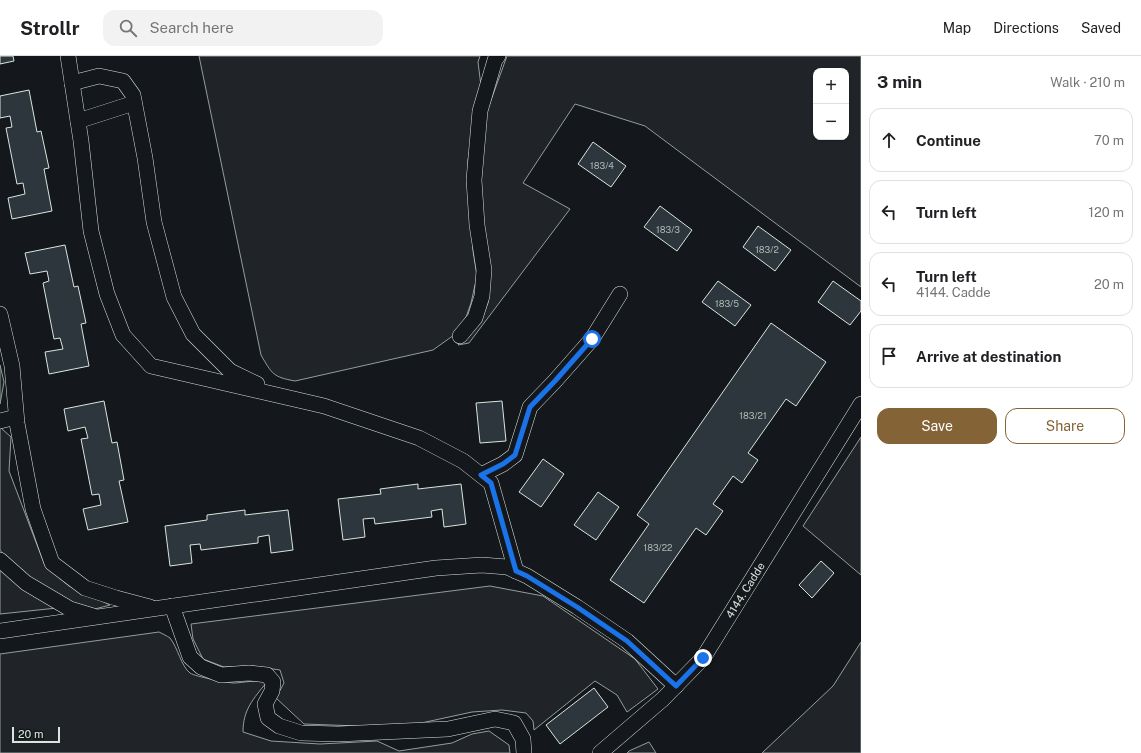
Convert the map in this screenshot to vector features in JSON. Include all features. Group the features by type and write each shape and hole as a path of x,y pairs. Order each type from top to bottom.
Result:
{"street":[{"path":"68,56 78,121 91,231 107,294 123,335 151,366 324,406 419,438 464,461 491,483 516,571"},
{"path":"460,336 475,318 482,296 484,270 477,225 474,180 480,111 495,60 498,56"},
{"path":"72,83 99,76 123,81 133,95 145,158 154,222 174,297 193,334 230,371 283,397"},
{"path":"78,121 134,103"},
{"path":"481,475 503,464 515,455 530,407 592,339 620,294"},
{"path":"0,314 12,366 16,417 33,509 52,563 85,588 157,609"},
{"name":"4144. Cadde","path":"600,753 663,699 703,658 861,404"},
{"path":"0,420 16,417"},
{"path":"0,560 26,583 70,609 98,617"},
{"path":"0,631 436,568 482,565 507,567 527,576 577,607 627,641 676,686"},
{"path":"172,606 190,657 201,667 221,675 249,673 267,675 273,682 272,691 265,704 268,718 278,726 301,733 338,734 448,729 495,720 514,723 523,739 524,753"}],"shaded area":[{"path":"199,56 480,56 478,62 481,86 468,160 473,251 477,276 471,303 464,323 454,335 433,350 295,381 277,376 271,371 261,355"},
{"path":"507,56 861,56 861,287 645,126 575,104 523,183 570,209 469,343 458,345 480,322 488,303 491,269 481,220 479,173 486,114"},
{"path":"0,365 4,382 0,404"},
{"path":"1,428 11,437 9,471 45,566 69,586 110,605 95,609 65,600 16,572 0,550"},
{"path":"861,437 861,575 803,526"},
{"path":"0,567 57,608 0,614"},
{"path":"490,586 543,596 635,659 658,689 627,712 617,695 595,681 534,730 533,721 526,713 502,710 472,712 412,725 358,726 304,724 276,698 284,683 280,670 252,666 224,667 203,659 193,639 191,624"},
{"path":"159,632 170,638 184,666 193,675 233,683 254,681 267,682 253,699 247,711 243,724 243,732 271,741 320,744 377,741 399,751 452,743 472,734 489,731 509,745 510,753 0,753 0,654"},
{"path":"861,642 861,753 762,753 833,686"},
{"path":"649,742 656,753 627,753 629,751"}],"building":[{"path":"0,56 13,56 14,61 0,64"},
{"path":"29,90 37,132 41,131 49,168 44,169 52,211 12,219 8,198 25,194 23,183 17,184 6,128 12,127 10,116 0,118 0,96"},
{"path":"593,142 626,166 611,187 578,164"},
{"path":"660,206 692,230 677,251 644,227"},
{"path":"758,226 791,250 775,271 743,247"},
{"path":"65,245 74,287 78,286 86,323 81,324 89,366 49,374 45,352 63,349 60,338 54,339 43,283 49,281 47,271 30,274 25,253"},
{"path":"718,281 751,305 735,326 702,302"},
{"path":"833,281 861,301 861,311 850,325 818,302"},
{"path":"771,323 826,362 796,406 786,399 748,453 758,460 742,483 733,476 713,504 723,511 706,535 696,528 644,603 610,580 649,524 637,515"},
{"path":"104,401 112,443 117,442 124,480 119,481 128,522 88,530 83,509 101,505 99,494 92,495 81,439 88,438 85,427 68,431 64,409"},
{"path":"502,401 506,441 480,443 476,403"},
{"path":"543,459 564,474 541,507 519,492"},
{"path":"418,484 418,489 461,484 466,524 444,527 442,509 431,511 432,517 375,524 374,518 363,519 365,537 343,540 338,499 381,494 380,489"},
{"path":"598,492 619,507 596,540 574,525"},
{"path":"245,510 245,515 288,510 293,550 271,553 269,535 258,537 258,543 201,550 200,544 190,545 192,563 170,566 165,526 207,520 207,515"},
{"path":"821,561 834,573 812,598 799,585"},
{"path":"594,688 608,707 560,744 546,725"}],"route":[{"path":"592,339 530,407 515,455 503,464 481,475 491,483 516,571 527,576 577,607 627,641 676,686 703,658"}]}
